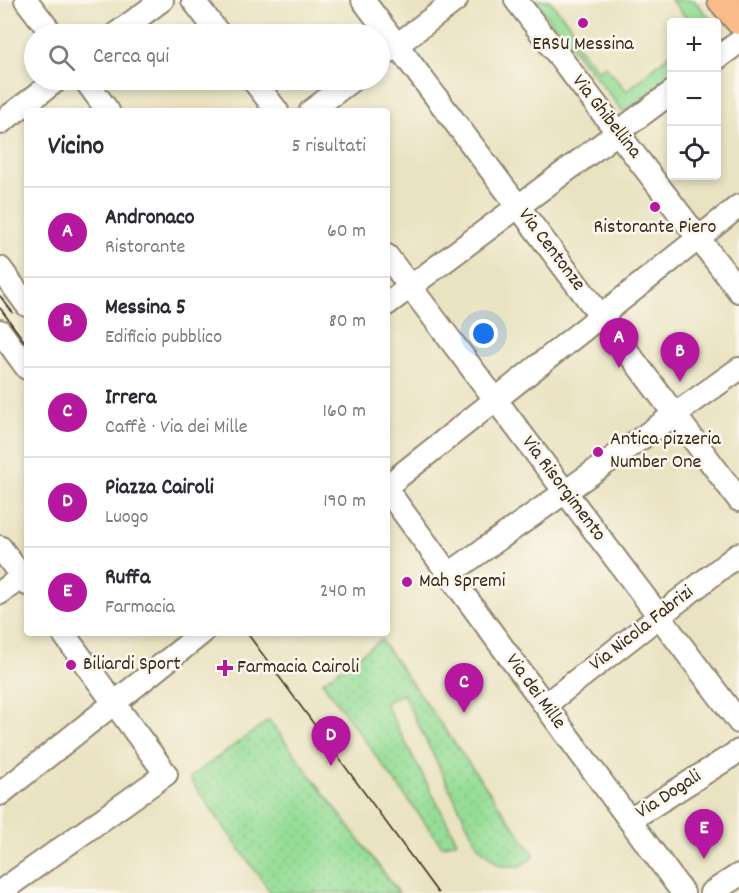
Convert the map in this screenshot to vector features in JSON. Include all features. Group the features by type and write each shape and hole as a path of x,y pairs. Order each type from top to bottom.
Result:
{"main road":[{"path":"722,0 739,20"}],"street":[{"path":"26,0 44,24"},
{"path":"130,24 162,0"},
{"path":"193,0 211,24"},
{"name":"Via Centonze","path":"363,0 375,24"},
{"path":"390,50 456,0"},
{"name":"Via Ghibellina","path":"516,0 739,291"},
{"path":"721,56 739,42"},
{"name":"Via Centonze","path":"390,54 518,207 739,500"},
{"path":"0,123 44,90"},
{"path":"92,90 106,108"},
{"path":"261,90 275,108"},
{"path":"315,108 339,90"},
{"path":"390,302 667,96"},
{"path":"390,486 739,206"},
{"name":"Via Risorgimento","path":"390,260 739,722"},
{"path":"0,268 24,301"},
{"path":"3,341 24,365"},
{"path":"449,574 739,369"},
{"name":"Via dei Mille","path":"390,492 683,893"},
{"path":"0,547 24,577"},
{"name":"Via Nicola Fabrizi","path":"545,705 739,554"},
{"path":"0,593 24,579"},
{"path":"6,885 166,774 65,636"},
{"path":"0,794 198,636"},
{"name":"Via Dogali","path":"630,820 739,751"},
{"path":"711,893 739,875"}],"green space":[{"path":"534,0 549,0 577,33 571,38 598,71 605,66 627,91 667,56 667,80 625,111"},
{"path":"671,0 694,0 710,18 687,18"},
{"path":"381,640 535,856 520,866 500,866 478,846 403,694 385,703 457,841 442,846 322,682"},
{"path":"269,720 399,893 271,893 189,778"}],"tram line":[{"path":"0,296 13,313"},
{"path":"0,308 24,341"},
{"path":"249,636 438,893"}],"place":[{"name":"ERSU Messina","path":"583,23"},
{"name":"Ristorante Piero","path":"655,207"},
{"name":"Andronaco","path":"619,368"},
{"name":"Messina 5","path":"680,382"},
{"name":"Antica pizzeria Number One","path":"598,452"},
{"name":"Mah Spremi","path":"407,582"},
{"name":"Biliardi Sport","path":"71,665"},
{"name":"Farmacia Cairoli","path":"225,668"},
{"name":"Irrera","path":"464,713"},
{"name":"Piazza Cairoli","path":"331,766"},
{"name":"Ruffa","path":"704,859"}]}
